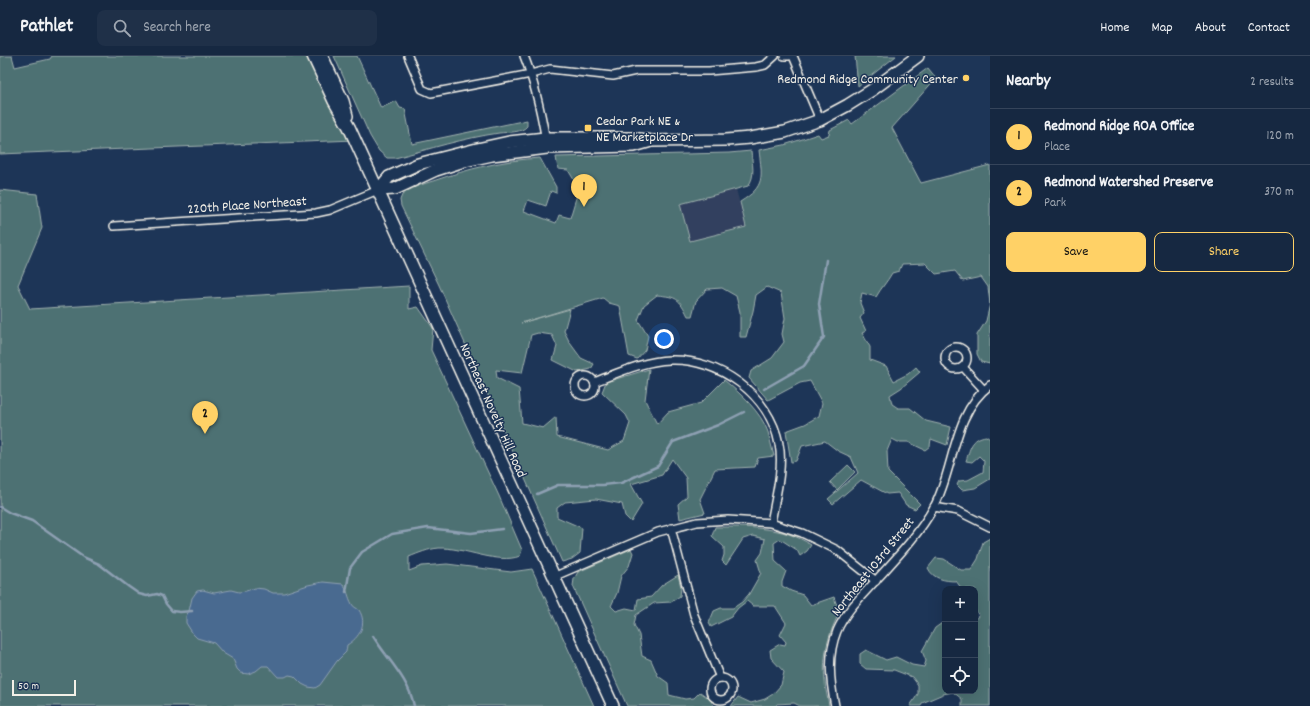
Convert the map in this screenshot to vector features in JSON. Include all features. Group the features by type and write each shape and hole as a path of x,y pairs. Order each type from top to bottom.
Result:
{"main road":[{"name":"Northeast Novelty Hill Road","path":"313,56 334,101 349,126 612,706"},
{"name":"Northeast Novelty Hill Road","path":"322,56 343,101 349,126"},
{"path":"378,190 389,177 418,164 509,142 546,143 633,138 651,141 750,138 790,130 820,120 848,105 872,90 918,56"}],"street":[{"path":"408,56 422,89 432,93 550,69 614,76 636,71 715,71 765,65 775,56"},
{"path":"524,56 539,103 546,143"},
{"path":"784,56 789,56"},
{"path":"793,56 820,120"},
{"name":"220th Place Northeast","path":"114,226 316,213 330,210 378,190"},
{"path":"594,382 639,365 670,360 688,362 717,369 737,382 757,400 770,419 779,445 781,463 770,523"},
{"path":"963,367 984,390"},
{"name":"Northeast 103rd Street","path":"835,706 830,680 830,663 837,631 844,618 856,602 905,549 934,507 941,492 958,433 964,419 972,405 990,385"},
{"path":"934,507 958,511 990,527"},
{"path":"553,577 646,536 697,522 728,520 770,523 802,533 837,550 876,580"},
{"path":"671,528 694,615 720,678"}],"shaded area":[{"path":"736,189 746,227 690,242 680,204"},
{"path":"323,582 343,584 354,607 359,610 362,615 363,620 361,630 355,639 347,645 346,652 337,661 320,685 315,688 302,684 294,676 289,675 285,677 278,677 268,666 262,666 256,671 248,674 241,673 237,669 233,659 223,653 214,643 197,638 186,623 186,616 189,611 192,598 197,591 203,590 214,593 231,590 239,592 255,588 264,589 273,593 284,593"}],"green space":[{"path":"0,56 12,56 15,67 50,59 52,56 313,56 355,140 0,154"},
{"path":"334,56 357,56 381,108 396,101 400,108 405,109 412,144 527,120 527,126 518,131 473,138 395,158 387,158 379,151 370,136"},
{"path":"855,56 896,56 858,86"},
{"path":"928,68 936,78 892,128 921,183 990,165 990,304 988,287 981,277 963,281 955,271 936,274 925,263 902,264 899,271 892,273 876,297 862,293 860,303 864,313 860,318 866,331 862,333 870,347 870,360 886,366 894,381 908,374 916,367 920,372 890,395 892,404 898,408 910,408 926,421 951,427 947,445 931,439 930,446 925,450 908,442 898,442 892,439 887,451 888,472 920,504 915,509 906,505 898,493 887,494 861,480 833,504 828,499 858,473 851,457 838,451 825,441 802,446 796,461 791,462 786,431 805,424 819,416 822,403 810,381 800,383 768,400 749,378 751,371 772,358 784,342 782,334 785,318 781,293 767,287 756,295 746,337 740,337 740,312 736,296 722,288 707,289 696,301 692,316 688,316 680,302 677,300 657,295 644,305 638,320 648,336 645,350 637,359 629,356 620,306 609,303 603,298 521,323 570,309 564,331 570,343 581,358 594,364 591,369 577,372 553,360 557,346 552,335 538,333 531,335 522,373 496,370 497,378 519,389 522,423 543,428 556,417 557,437 608,450 624,441 630,423 626,415 602,392 606,382 649,369 645,400 657,424 668,412 701,403 724,380 743,397 760,417 768,432 774,456 758,458 755,467 715,469 700,499 705,513 680,519 678,504 687,496 686,478 672,459 662,475 631,484 642,504 631,522 625,516 622,504 596,499 565,502 557,508 557,517 582,528 580,553 572,559 562,562 439,285 401,206 400,200 402,195 421,185 472,169 499,163 540,158 556,187 556,193 551,191 546,206 528,200 524,211 556,223 559,215 570,218 579,188 568,170 558,169 556,157 729,153 751,151 753,174 748,186 680,204 690,241 746,227 740,202 758,186 761,174 759,150 784,145 818,134 821,138 829,135 830,130 849,120 852,124"},
{"path":"0,190 37,194 42,228 18,285 30,309 409,286 409,309 418,307 433,328 431,350 499,496 522,550 520,556 502,558 449,548 439,548 424,551 409,557 409,571 422,566 447,564 511,572 532,569 594,706 0,706"},
{"path":"990,304 990,364 981,362 977,354 977,335 986,321"},
{"path":"986,436 990,439 990,479 975,488 962,490 957,485 959,481 968,480 983,472 984,461 979,456 972,462 966,461 970,448 974,442 981,437"},
{"path":"848,465 855,472 837,490 830,482"},
{"path":"715,527 740,527 777,531 789,534 811,545 807,551 800,556 797,550 780,539 774,543 775,561 786,571 782,586 803,595 811,605 834,597 841,610 833,626 827,644 824,672 829,706 800,706 794,703 777,704 775,706 731,706 738,697 751,703 765,699 773,694 781,685 784,672 771,658 770,650 780,644 785,645 786,642 780,635 786,623 775,606 753,606 747,601 738,608 731,617 711,627 709,623 714,611 721,608 733,608 742,602 749,594 761,573 757,560 762,553 765,539 753,536 743,539 726,565 722,561 724,547 712,536"},
{"path":"990,538 990,706 962,706 962,699 956,694 978,694 978,586 960,586 956,581 940,579 933,575 928,568 936,558 944,559 961,570 971,570 978,559 983,542"},
{"path":"631,549 633,553 629,566 621,576 617,593 611,606 616,611 626,608 636,610 638,599 651,597 662,585 678,575 681,587 680,596 671,602 654,603 636,615 634,625 639,635 642,656 651,660 658,676 668,683 669,695 685,699 694,698 700,692 710,699 714,706 627,706 573,586 574,579 578,572"},
{"path":"942,623 943,694 922,703 921,706 910,706 918,694 918,685 912,677 894,670 866,669 860,664 860,654 866,650 886,660 896,657 912,665 924,667 926,661 922,651 935,628"}],"waterway":[{"path":"764,389 804,366 824,337 819,304 826,260"},
{"path":"537,494 558,485 603,485 621,483 658,466 673,442 718,425 744,412"},
{"path":"0,507 10,513 32,521 83,557 99,564 139,594 147,596 157,594 162,596 172,611 192,611"},
{"path":"346,592 350,568 362,552 392,534 428,528 471,533 502,529"},
{"path":"373,636 403,678 414,706"}],"place":[{"name":"Redmond Ridge Community Center","path":"966,78"},
{"name":"Cedar Park NE & NE Marketplace Dr","path":"588,128"},
{"name":"Redmond Ridge ROA Office","path":"584,207"},
{"name":"Redmond Watershed Preserve","path":"205,434"}]}
